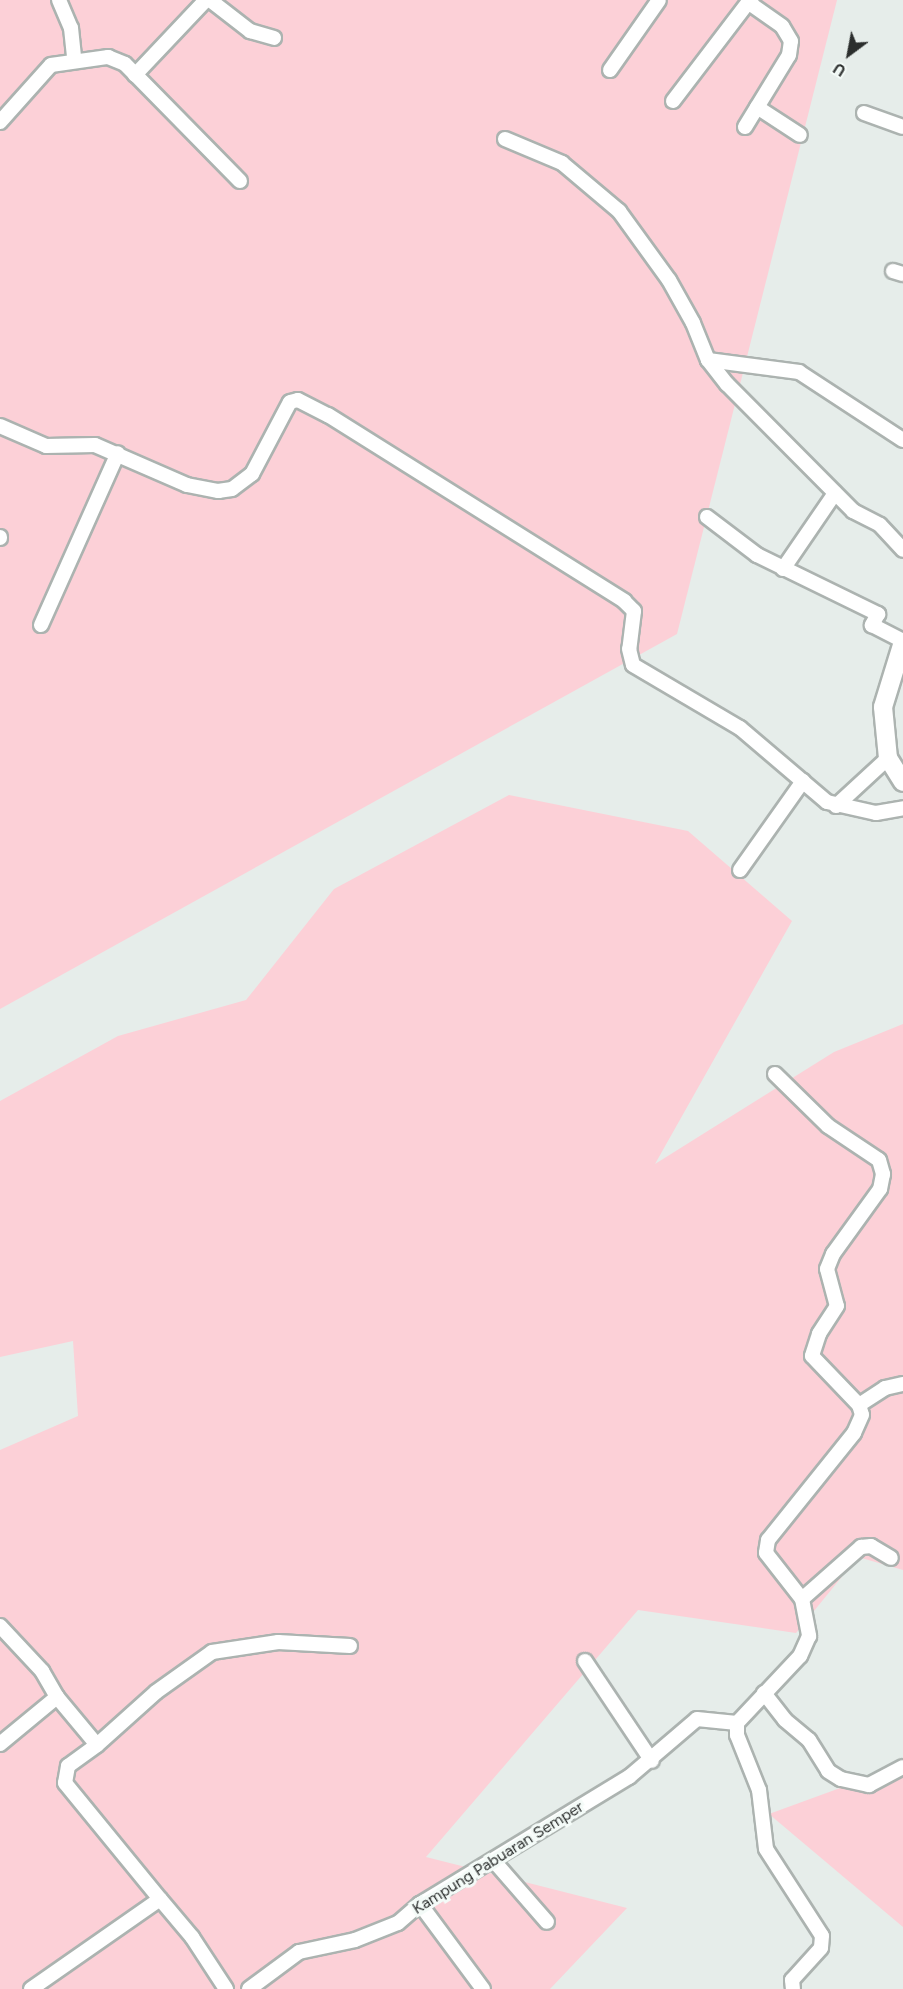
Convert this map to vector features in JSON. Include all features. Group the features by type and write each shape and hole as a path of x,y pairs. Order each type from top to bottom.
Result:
{"street":[{"path":"59,0 71,28 74,59"},
{"path":"135,75 208,0 250,31 274,38"},
{"path":"610,70 659,0"},
{"path":"673,101 750,0 752,5 782,26 791,41 789,55 744,127"},
{"path":"0,122 51,64 74,59 117,59 240,181"},
{"path":"757,107 800,135"},
{"path":"864,113 903,127"},
{"path":"505,139 562,163 619,211 669,280 693,323 708,360 853,511 879,525 903,550"},
{"path":"708,360 799,372 903,440"},
{"path":"0,426 34,443 82,443 118,453 202,490 232,489 252,474 290,402 298,400 624,601 634,611 629,650 633,665 740,728 836,806 876,813 903,808"},
{"path":"41,625 118,453"},
{"path":"783,569 835,493"},
{"path":"707,517 757,555 878,614 872,626 903,641 883,707 888,758 903,782"},
{"path":"836,806 888,758"},
{"path":"740,870 803,781"},
{"path":"775,1074 828,1126 879,1160 883,1174 880,1189 827,1269 837,1306 819,1334 812,1356 859,1405 862,1415 854,1433 768,1540 766,1553 770,1563 802,1599 809,1636 800,1656 737,1724 737,1735 759,1790 766,1849 822,1936 821,1948 792,1980 793,1989"},
{"path":"859,1405 885,1388 903,1384"},
{"path":"802,1599 861,1547 871,1546 891,1558"},
{"path":"0,1626 42,1671 57,1697 97,1745"},
{"path":"226,1989 192,1937 65,1783 68,1766 97,1745 156,1692 212,1652 278,1642 350,1646"},
{"path":"585,1661 652,1761"},
{"path":"764,1693 785,1720 809,1740 828,1771 841,1779 869,1785 903,1767"},
{"path":"0,1744 57,1697"},
{"name":"Kampung Pabuaran Semper","path":"249,1989 300,1952 355,1940 398,1923 420,1904 652,1761 698,1719 737,1724"},
{"path":"493,1860 547,1922"},
{"path":"31,1989 160,1899"},
{"path":"420,1904 483,1989"}],"shaded area":[{"path":"0,0 837,0 677,634 0,1009"},
{"path":"509,795 688,831 792,921 655,1164 834,1052 903,1024 903,1570 858,1557 796,1633 638,1610 426,1857 627,1908 550,1989 0,1989 0,1450 78,1416 73,1341 0,1357 0,1101 118,1036 246,1000 334,889"},
{"path":"903,1765 903,1927 769,1814"}]}
